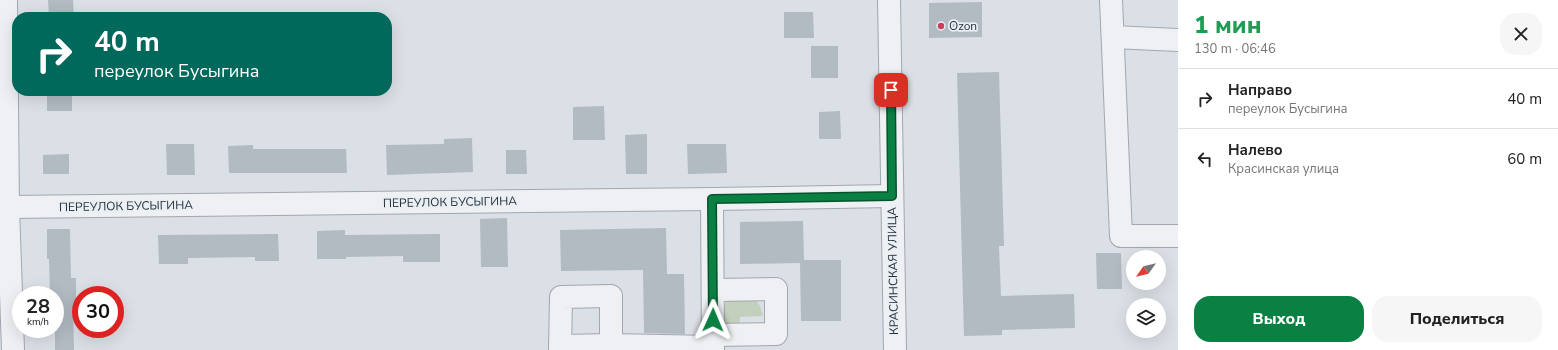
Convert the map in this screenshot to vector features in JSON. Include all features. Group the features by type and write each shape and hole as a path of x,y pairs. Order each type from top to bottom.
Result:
{"street":[{"path":"6,0 3,77 8,207 5,281 13,350"},
{"name":"КРАСИНСКАЯ УЛИЦА","path":"889,0 895,350"},
{"path":"1111,0 1121,236 1178,236"},
{"path":"1113,37 1178,40"},
{"name":"ПЕРЕУЛОК БУСЫГИНА","path":"8,207 892,196"},
{"path":"712,199 713,344"},
{"path":"612,345 610,296 561,297 560,348 612,345 713,344 776,334 776,289 713,290"}],"green space":[{"path":"728,299 756,300 760,306 763,316 740,317 739,330 725,324 723,311 724,305"}],"building":[{"path":"48,0 73,0 74,12 49,12"},
{"path":"982,2 982,37 929,38 929,3"},
{"path":"784,12 813,12 814,38 784,38"},
{"path":"811,46 838,46 838,78 811,78"},
{"path":"999,72 1004,246 999,246 1001,296 1074,294 1075,328 1002,330 1002,335 964,336 957,73"},
{"path":"47,96 72,96 72,111 47,111"},
{"path":"604,106 605,140 573,140 573,107"},
{"path":"840,111 841,139 819,139 819,112"},
{"path":"647,134 647,174 626,174 625,135"},
{"path":"472,138 473,172 387,175 386,145 444,144 444,139"},
{"path":"166,144 194,144 195,175 167,175"},
{"path":"687,144 726,144 727,173 688,174"},
{"path":"253,145 253,149 346,149 347,173 229,173 228,146"},
{"path":"506,150 526,150 527,174 506,174"},
{"path":"69,154 69,174 43,174 43,155"},
{"path":"507,218 508,267 481,267 480,219"},
{"path":"803,221 804,260 841,260 841,321 801,321 800,263 740,264 740,222"},
{"path":"666,228 667,274 684,274 685,334 644,333 643,270 561,271 560,230"},
{"path":"47,229 70,229 71,278 76,278 76,286 72,286 72,338 74,338 74,350 55,350 55,338 64,338 64,286 50,286 49,259 47,259"},
{"path":"345,230 345,235 440,234 440,262 403,262 403,256 317,259 317,231"},
{"path":"278,234 279,261 255,261 255,257 188,258 188,264 159,264 158,235"},
{"path":"1096,253 1121,253 1122,289 1097,289"}],"place":[{"name":"Ozon","path":"941,26"}],"route":[{"path":"713,320 712,199 892,196 891,90"}]}
